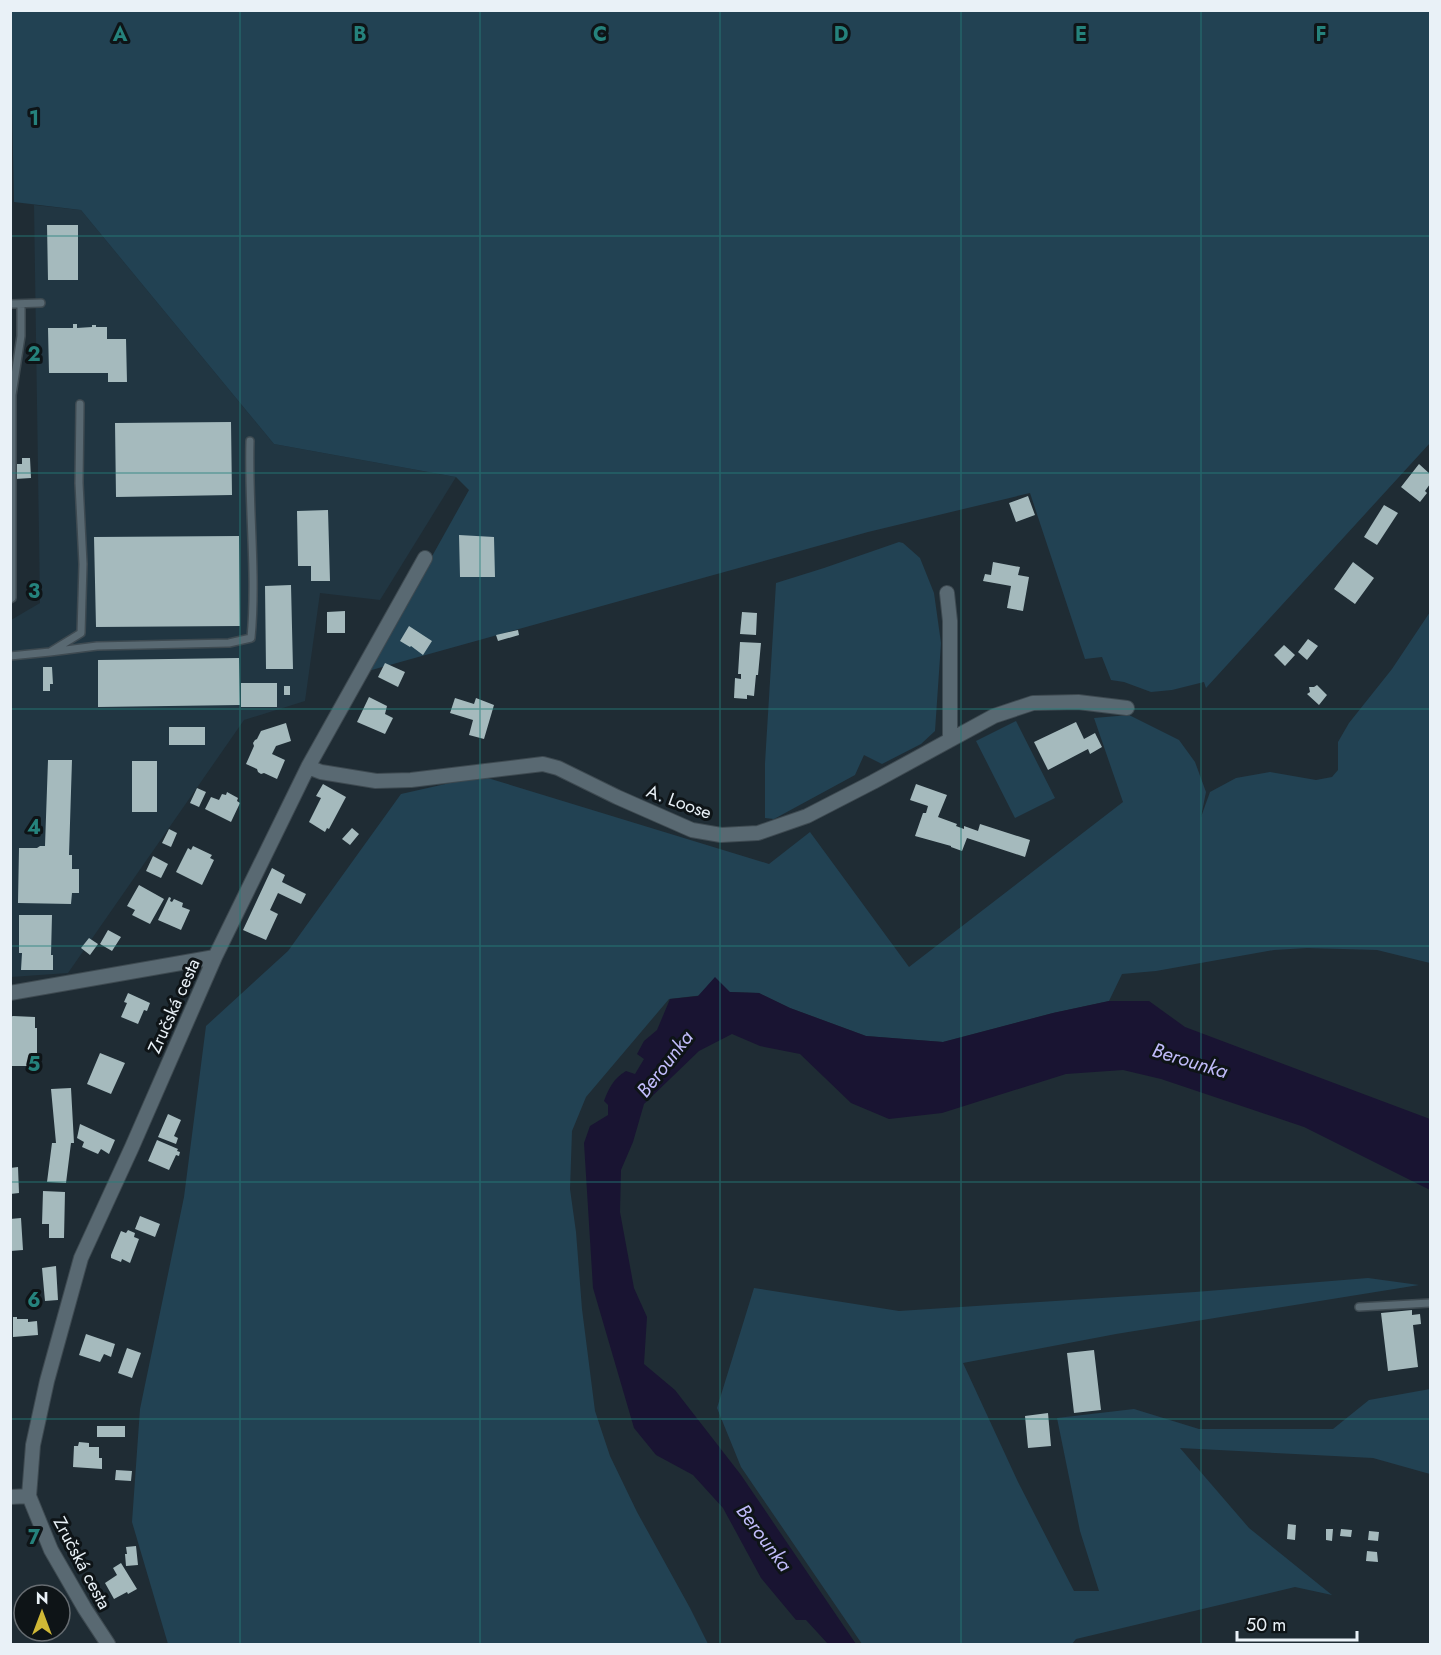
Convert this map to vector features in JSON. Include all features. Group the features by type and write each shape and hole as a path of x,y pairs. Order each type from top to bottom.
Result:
{"street":[{"name":"Zručská cesta","path":"108,1644 51,1550 29,1496 33,1444 47,1381 81,1258 215,957 308,767 425,558"},
{"path":"947,593 950,621 950,740"},
{"name":"A. Loose","path":"308,767 321,772 376,781 411,780 543,764 558,768 692,830 721,835 758,833 807,816 994,716 1033,704 1078,702 1127,708"},
{"path":"10,993 215,957"},
{"path":"10,1497 29,1496"}],"lane":[{"path":"10,304 40,303"},
{"path":"10,599 12,598 12,395 21,336 21,304"},
{"path":"50,652 81,633 83,564 79,483 80,404"},
{"path":"10,656 97,646 229,643 251,638 254,606 249,477 250,441"},
{"path":"1359,1307 1431,1303"}],"shaded area":[{"path":"10,11 1430,11 1430,443 1206,688 1204,682 1172,690 1151,692 1124,682 1111,680 1102,657 1085,659 1030,493 868,532 368,671 469,490 456,477 274,444 81,210 14,202"},
{"path":"34,205 81,210 274,444 456,477 380,600 320,593 305,701 244,720 68,973 11,977 11,620 40,603"},
{"path":"899,542 920,558 934,593 941,643 935,731 921,744 882,764 864,755 855,775 774,819 765,818 765,763 776,583"},
{"path":"1430,612 1430,963 1377,950 1307,948 1274,950 1156,971 1122,974 1109,1001 943,1042 866,1036 790,1008 759,993 730,992 669,999 586,1097 572,1131 570,1189 595,1411 610,1456 637,1512 708,1644 168,1644 132,1522 140,1409 184,1197 206,1026 288,951 401,794 481,776 769,864 810,832 909,967 1123,802 1094,718 1129,715 1179,740 1195,762 1206,792 1201,817 1210,792 1236,778 1270,772 1316,780 1332,777 1338,770 1338,742 1349,723 1392,669"},
{"path":"1016,721 1055,798 1015,818 976,741"},
{"path":"1368,1278 1419,1285 1116,1334 963,1363 1018,1482 1074,1591 1099,1591 1080,1531 1057,1418 1134,1409 1199,1429 1333,1429 1369,1400 1430,1389 1430,1474 1373,1458 1180,1448 1249,1528 1332,1595 1295,1587 1076,1639 1072,1644 862,1644 741,1467 717,1408 754,1288 899,1311 1195,1292"}],"water":[{"name":"Berounka","path":"715,977 730,992 759,993 790,1008 866,1036 943,1042 1109,1001 1149,1001 1185,1027 1430,1119 1430,1190 1304,1127 1161,1079 1123,1070 1066,1074 942,1113 889,1119 851,1103 800,1054 760,1046 732,1034 699,1051 644,1104 633,1142 621,1170 620,1212 634,1288 647,1317 644,1364 675,1390 741,1475 856,1644 828,1644 806,1620 796,1620 761,1578 723,1508 693,1475 656,1455 634,1428 593,1288 584,1143 590,1126 608,1115 608,1105 604,1101 615,1081 626,1071 635,1074 644,1059 637,1054 644,1041 657,1030 670,999 698,996"}],"building":[{"path":"47,225 78,225 78,280 48,280"},
{"path":"73,324 77,324 77,328 92,327 92,325 107,327 107,339 126,339 127,382 108,382 108,373 49,373 48,328 73,328"},
{"path":"231,422 232,495 116,497 115,423"},
{"path":"22,458 30,458 31,478 15,479 15,464 22,464"},
{"path":"1419,464 1430,474 1430,484 1425,491 1427,493 1420,502 1401,487"},
{"path":"1028,496 1035,515 1016,522 1009,503"},
{"path":"1384,505 1398,513 1377,545 1364,537"},
{"path":"328,510 330,581 311,581 311,566 298,566 297,511"},
{"path":"459,535 494,537 495,577 460,577"},
{"path":"239,536 240,626 96,627 94,537"},
{"path":"993,562 1020,567 1018,575 1029,577 1023,611 1007,608 1011,586 983,581 985,574 991,575"},
{"path":"1353,562 1374,578 1355,604 1334,589"},
{"path":"291,585 293,669 266,669 265,586"},
{"path":"345,611 345,633 327,633 327,612"},
{"path":"742,612 757,613 756,635 740,634"},
{"path":"409,626 432,641 423,655 400,641"},
{"path":"518,630 519,635 498,641 496,635"},
{"path":"1308,639 1318,646 1307,660 1298,652"},
{"path":"740,642 761,643 754,696 747,695 747,699 734,698 735,678 741,679 741,674 738,674"},
{"path":"1284,645 1295,655 1285,666 1274,655"},
{"path":"239,658 240,705 98,707 98,660"},
{"path":"385,663 405,672 398,687 378,677"},
{"path":"43,667 52,667 53,684 50,684 50,691 43,691"},
{"path":"241,683 277,683 277,707 241,707"},
{"path":"1317,685 1327,695 1319,705 1307,694 1310,692 1309,687"},
{"path":"284,686 290,686 290,695 284,695"},
{"path":"369,697 387,706 385,714 393,718 385,734 357,722"},
{"path":"455,698 474,704 476,698 494,705 484,739 469,735 473,720 450,713"},
{"path":"1076,722 1084,739 1095,733 1102,747 1090,754 1088,749 1048,770 1034,742"},
{"path":"286,723 291,741 276,746 272,754 285,760 277,779 264,773 261,774 257,769 246,764 254,746 253,743 261,731"},
{"path":"169,727 205,727 205,745 169,745"},
{"path":"48,760 72,760 69,855 72,855 72,869 79,869 79,893 72,893 71,904 18,903 19,848 45,846"},
{"path":"132,761 157,761 157,812 132,812"},
{"path":"323,784 346,797 329,829 327,828 325,832 309,822 321,798 316,796"},
{"path":"916,784 947,795 938,817 957,824 956,826 978,831 980,824 1030,840 1025,857 967,838 962,851 915,836 923,813 926,813 928,806 910,800"},
{"path":"197,788 206,792 199,807 190,803"},
{"path":"227,792 238,798 237,801 240,803 231,822 205,809 211,797 219,800 222,794 226,795"},
{"path":"352,828 359,834 350,845 342,839"},
{"path":"169,829 177,833 171,847 162,843"},
{"path":"193,846 212,855 210,858 214,860 202,885 176,872 188,848 191,850"},
{"path":"153,856 168,864 161,878 146,871"},
{"path":"272,868 285,875 282,882 306,894 301,904 278,893 270,910 278,914 266,940 243,930"},
{"path":"139,885 164,899 150,924 132,915 135,910 127,906"},
{"path":"169,897 170,901 174,899 183,903 182,907 190,910 181,930 158,920"},
{"path":"19,915 52,915 53,970 21,970"},
{"path":"108,930 121,937 112,951 100,944"},
{"path":"89,938 98,944 90,955 81,948"},
{"path":"128,993 150,1003 138,1024 121,1017 127,1003 124,1002"},
{"path":"10,1017 35,1017 37,1055 34,1055 34,1066 10,1066"},
{"path":"100,1053 125,1063 111,1094 87,1084"},
{"path":"71,1088 74,1143 71,1143 66,1183 47,1182 52,1143 56,1143 51,1089"},
{"path":"168,1114 181,1120 174,1136 178,1138 176,1144 158,1137"},
{"path":"80,1124 115,1140 109,1154 101,1149 98,1154 82,1147 84,1142 77,1138"},
{"path":"157,1140 180,1152 179,1156 176,1155 169,1170 148,1161"},
{"path":"18,1167 19,1193 10,1194 10,1168"},
{"path":"43,1191 65,1192 64,1238 49,1238 49,1224 42,1224"},
{"path":"140,1216 160,1224 155,1237 135,1229"},
{"path":"21,1218 23,1250 10,1251 10,1219"},
{"path":"128,1230 135,1233 134,1237 139,1239 130,1263 122,1259 121,1262 111,1258 121,1231 126,1233"},
{"path":"56,1266 58,1300 45,1301 42,1268"},
{"path":"1412,1310 1412,1315 1420,1314 1421,1324 1413,1325 1418,1367 1388,1371 1381,1313"},
{"path":"13,1317 28,1319 28,1322 37,1321 38,1335 13,1337"},
{"path":"86,1334 115,1344 111,1357 104,1354 100,1362 79,1355"},
{"path":"127,1348 141,1353 132,1378 118,1373"},
{"path":"1094,1350 1101,1410 1074,1413 1067,1353"},
{"path":"1048,1413 1051,1446 1028,1448 1025,1416"},
{"path":"97,1426 125,1426 125,1437 97,1437"},
{"path":"79,1442 89,1443 89,1447 99,1447 102,1469 73,1467 74,1446 78,1446"},
{"path":"116,1470 132,1471 131,1481 115,1480"},
{"path":"1288,1524 1296,1525 1295,1540 1287,1539"},
{"path":"1326,1529 1333,1529 1332,1541 1326,1540"},
{"path":"1341,1529 1352,1530 1351,1537 1340,1536"},
{"path":"1369,1531 1379,1532 1378,1541 1368,1540"},
{"path":"136,1546 138,1565 126,1566 126,1547"},
{"path":"1367,1551 1377,1552 1378,1562 1366,1561"},
{"path":"121,1563 137,1589 114,1599 105,1583 117,1575 113,1568"}]}
